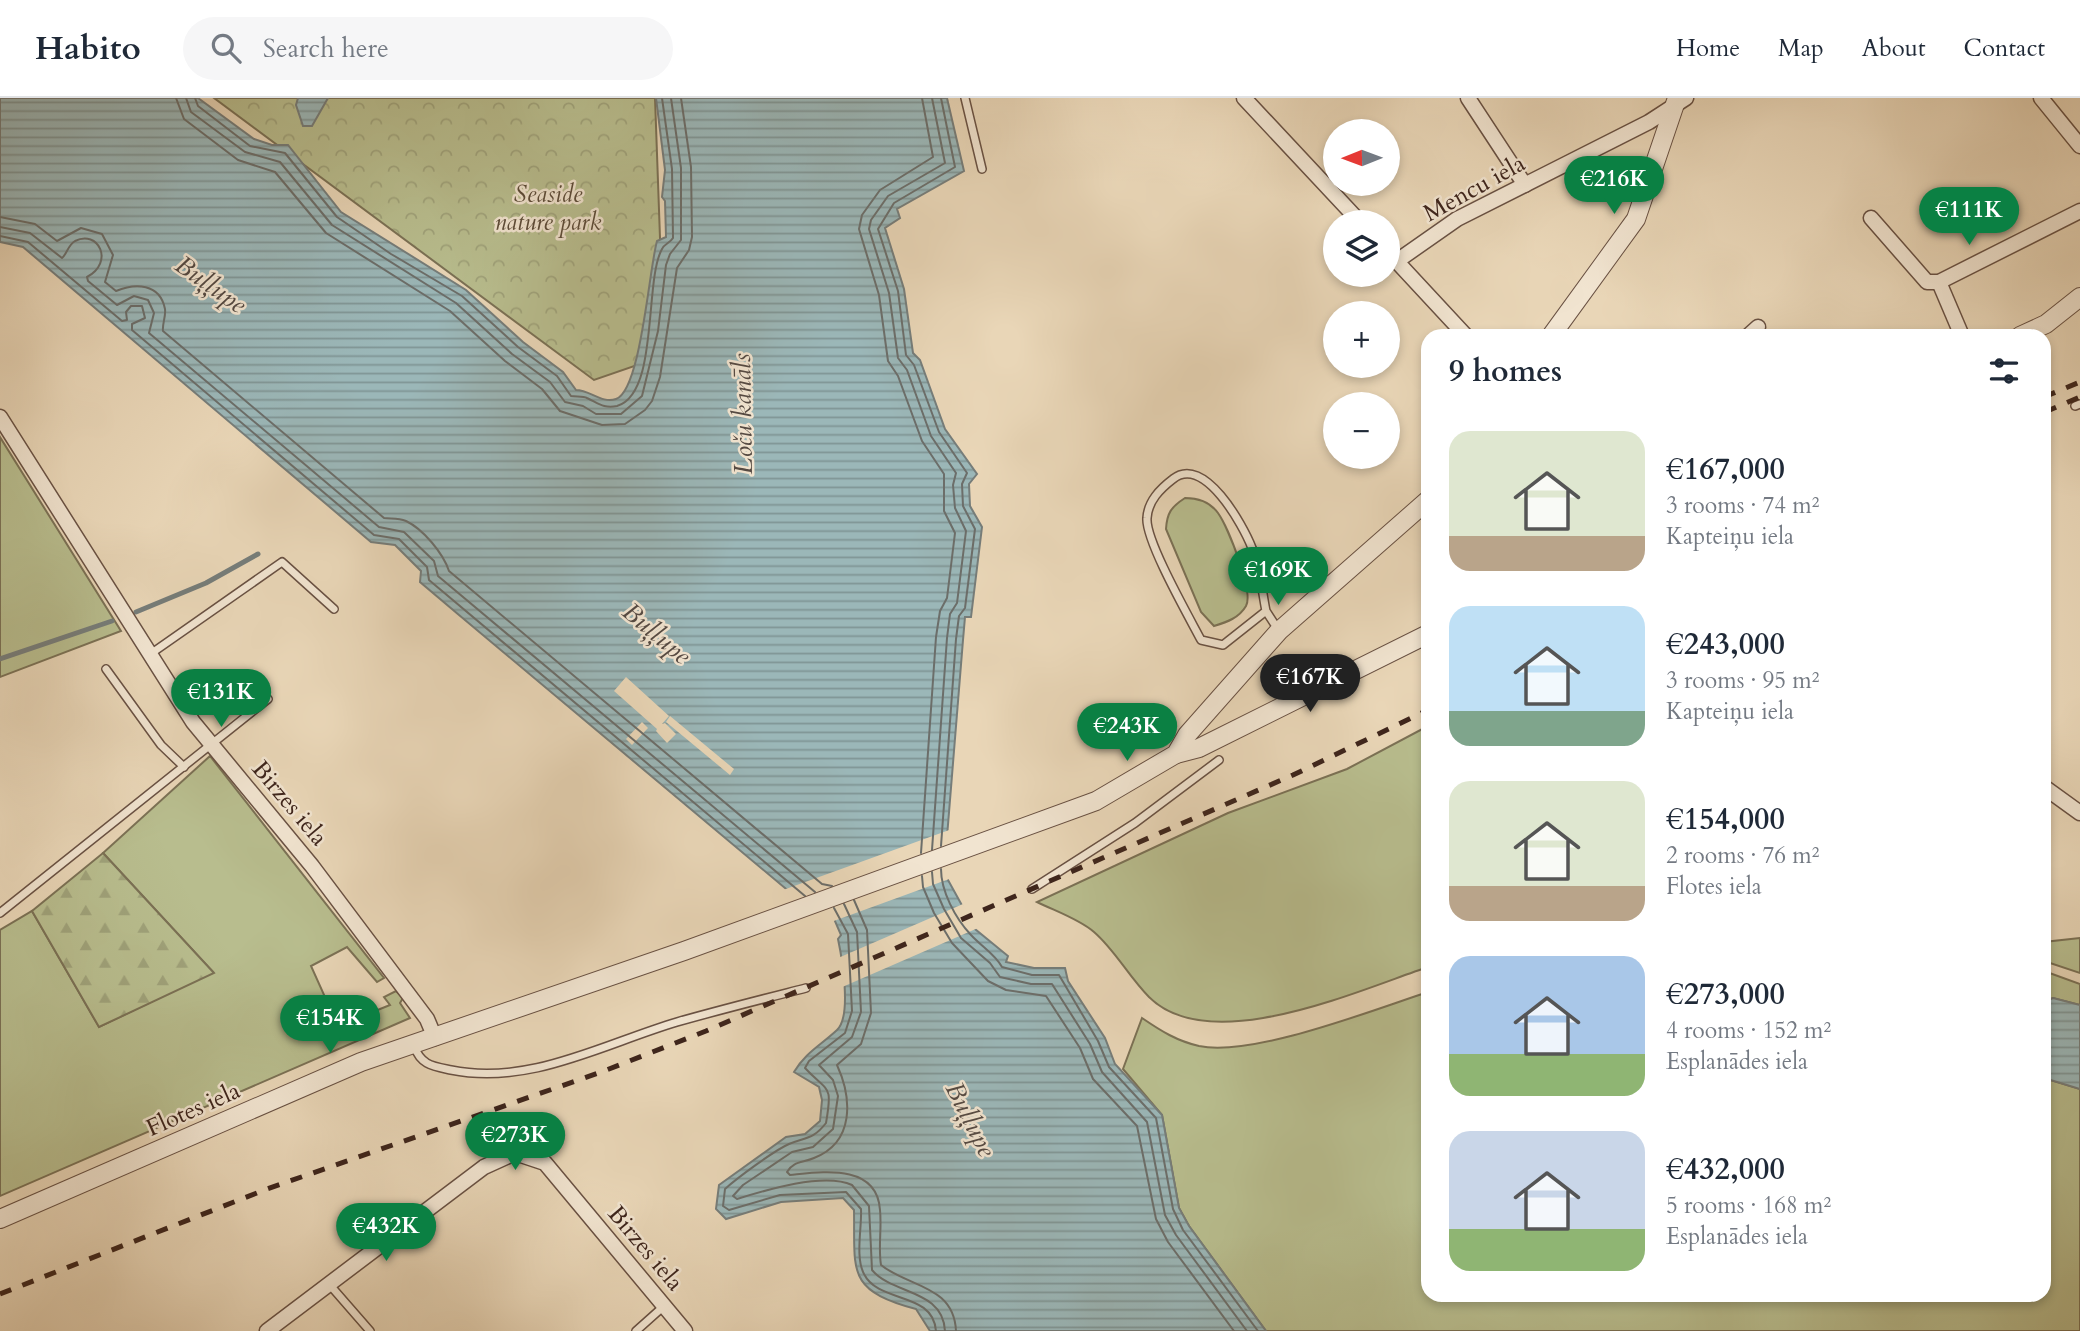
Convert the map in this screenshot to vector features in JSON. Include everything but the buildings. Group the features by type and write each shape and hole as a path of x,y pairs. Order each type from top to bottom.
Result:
{"street":[{"path":"1244,98 1349,210"},
{"path":"1468,98 1525,185"},
{"path":"1556,329 1636,219 1679,100 1657,98"},
{"path":"2041,98 2080,146"},
{"name":"Mencu iela","path":"1400,251 1649,122 1679,100"},
{"path":"1871,218 1927,282 1939,282 2080,211"},
{"path":"1400,265 1460,329"},
{"path":"1939,282 1959,329"},
{"path":"2035,329 2046,324 2080,297"},
{"name":"Birzes iela","path":"0,417 193,722 312,866 427,1019 435,1038"},
{"path":"1176,754 1187,735 1279,631 1421,506"},
{"path":"1176,754 1199,748 1421,637"},
{"name":"Flotes iela","path":"0,1219 361,1062 414,1046 1096,801 1176,754"},
{"path":"2051,792 2080,813"},
{"name":"Birzes iela","path":"329,1284 484,1167 515,1153 545,1163 685,1331"},
{"path":"267,1331 329,1284"}],"lane":[{"path":"965,98 982,169"},
{"path":"1266,611 1223,645 1201,640 1151,539 1147,518 1157,492 1177,475 1194,474 1215,488 1228,505 1253,549 1266,611 1279,631"},
{"path":"149,655 282,562 334,609"},
{"path":"106,669 161,745 184,767"},
{"path":"0,913 268,699"},
{"path":"1032,889 1135,823 1219,760"},
{"path":"414,1046 418,1059 426,1065 459,1072 493,1073 542,1068 676,1023 806,988"},
{"path":"329,1284 370,1331"},
{"path":"636,1331 664,1306"}],"green space":[{"name":"Seaside nature park","path":"214,98 655,98 663,322 649,361 594,380"},
{"path":"0,437 121,631 0,677"},
{"path":"1185,498 1203,501 1218,513 1228,531 1243,574 1248,599 1246,606 1232,619 1214,626 1201,612 1166,529 1171,511"},
{"path":"1421,730 1421,970 1286,1014 1246,1020 1209,1021 1176,1014 1149,997 1094,932 1074,919 1037,902 1228,813 1347,769"},
{"path":"210,756 384,978 377,982 347,947 311,966 338,1026 390,1005 384,997 396,991 403,998 400,1003 410,1018 0,1196 0,930 32,911 99,1027 213,972 103,853"},
{"path":"103,853 214,973 99,1027 32,911"},
{"path":"2080,938 2080,973 2051,963 2051,941"},
{"path":"2051,974 2080,984 2080,1005 2051,999"},
{"path":"1421,994 1421,1302 2051,1302 2051,1080 2080,1089 2080,1331 1266,1331 1189,1226 1179,1208 1162,1115 1123,1069 1142,1018 1183,1041 1222,1048 1281,1038 1346,1020"}],"water":[{"path":"0,98 198,98 254,139 272,145 288,145 341,212 466,290 523,342 563,372 576,390 611,400 625,391 632,374 643,327 657,241 666,237 665,201 662,197 665,170 656,98 947,98 964,171 897,209 900,218 885,228 904,289 913,353 920,360 945,429 977,474 969,484 970,506 982,527 971,617 965,617 947,837 948,880 975,929 1008,956 1006,962 1034,968 1065,968 1068,981 1105,1038 1115,1064 1162,1115 1179,1208 1189,1226 1266,1331 930,1331 916,1309 877,1294 866,1286 859,1276 854,1249 854,1210 843,1198 781,1202 726,1219 716,1209 719,1185 786,1137 805,1134 820,1121 822,1100 819,1087 794,1072 808,1054 842,1023 845,986 838,939 841,935 832,914 816,914 459,615 420,582 421,571 395,545 371,542 23,247 0,242"},
{"path":"298,98 328,98 312,126 303,126 296,105"},
{"path":"2051,999 2080,1005 2080,1089 2051,1080"}],"pier":[{"path":"626,677 669,716 662,724 665,723 676,734 667,743 657,729 614,691"},
{"path":"670,716 734,769 730,775 666,722"},
{"path":"642,722 648,728 632,745 626,739"},
{"path":"952,829 952,878 831,922 825,915 814,917 783,890"},
{"path":"963,904 978,928 840,988 838,958"}],"waterway":[{"path":"136,612 206,583 258,554"},
{"path":"0,659 112,621"}],"railway":[{"path":"2051,394 2080,382"},
{"path":"2051,409 2080,397"},
{"path":"0,1294 267,1189 604,1071 706,1031 1293,775 1421,713"}],"water label":[{"name":"Buļļupe","path":"211,284"},
{"name":"Loču kanāls","path":"742,414"},
{"name":"Buļļupe","path":"657,633"},
{"name":"Buļļupe","path":"971,1119"}]}
